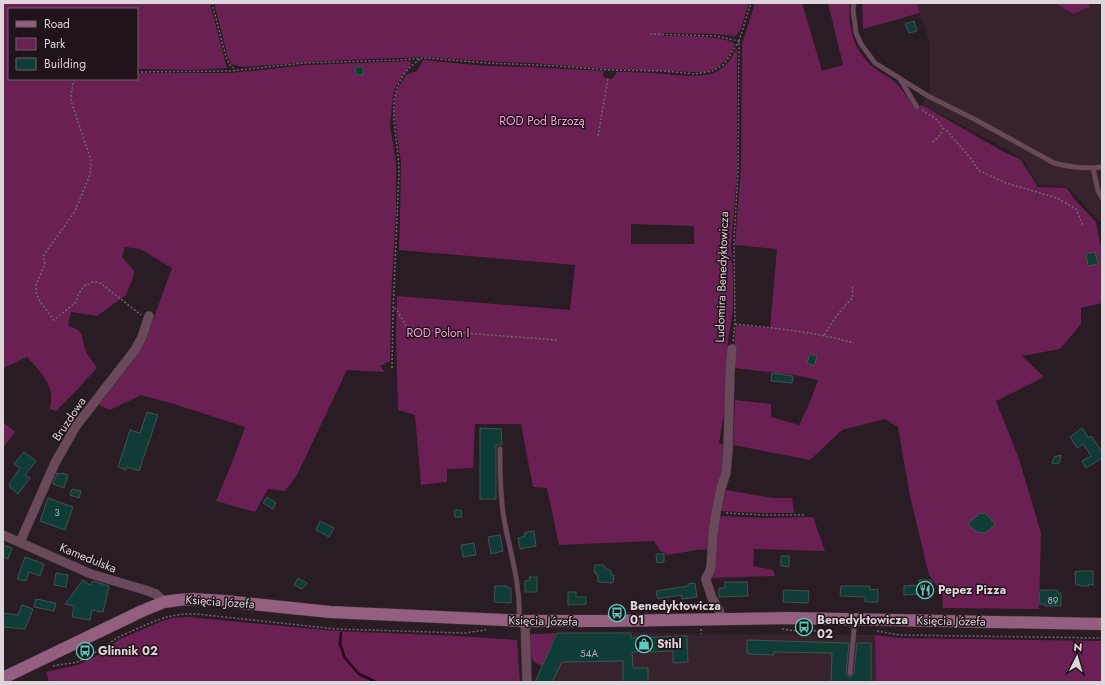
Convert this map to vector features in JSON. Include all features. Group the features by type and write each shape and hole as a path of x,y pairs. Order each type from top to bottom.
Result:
{"main road":[{"name":"Księcia Józefa","path":"3,678 134,614 164,602 192,599 330,612 522,621 855,619 1102,624"}],"street":[{"name":"Bruzdowa","path":"20,542 55,463 73,431 135,350 142,337 149,318"},
{"name":"Ludomira Benedyktowicza","path":"721,619 720,610 712,598 706,578 711,566 716,513 721,488 726,473 732,349"},
{"name":"Kamedulska","path":"3,535 91,574 156,594 164,602"},
{"path":"522,621 527,682"}],"lane":[{"path":"854,3 853,10 856,33 861,44 875,63 928,96 976,120 1054,163 1093,168 1102,167"},
{"path":"900,79 917,107"},
{"path":"1093,168 1098,191 1102,198"},
{"path":"500,449 500,472 504,518 518,590 522,621"},
{"path":"850,673 855,619"}],"path":[{"path":"212,3 226,57 229,64 236,70"},
{"name":"Ludomira Benedyktowicza","path":"732,349 735,324 734,239 738,172 739,41 751,3"},
{"path":"138,72 230,71 304,64 421,58 486,63 695,74 712,71 723,65 739,41 716,36 650,34"},
{"path":"392,368 399,171 399,159 393,117 395,95 400,80 408,68 421,58"},
{"path":"598,136 608,78"},
{"path":"74,80 71,102 91,160 90,175 74,213 43,256 45,264 36,285 36,292 39,300 54,320 76,302 78,295 84,286 98,282 149,318"},
{"path":"917,107 936,119 972,160 978,170 1006,183 1058,198 1076,209 1083,226"},
{"path":"933,142 941,134 943,128"},
{"path":"824,335 837,315 852,298 852,285"},
{"path":"393,308 397,310 406,326 410,329 557,340"},
{"path":"735,324 797,330 854,343"},
{"path":"716,513 806,515"},
{"path":"50,667 78,661 100,650 125,634 158,619 178,614 196,614 336,629 464,633 488,630"},
{"path":"778,629 791,631 817,631 823,629"},
{"path":"876,630 899,635 1102,638"}],"shaded area":[{"path":"916,3 1055,3 1073,14 1090,7 1088,3 1102,3 1102,221 1099,221 1068,187 1038,185 1022,158 922,104 930,91 930,43"},
{"path":"633,632 683,634 875,635 876,682 534,682 557,633"}],"green space":[{"path":"3,3 210,3 227,68 194,70 138,69 138,8 8,8 8,80 138,80 138,73 229,73 306,65 410,61 411,64 395,88 390,125 396,162 396,212 391,298 390,361 380,366 385,372 347,370 297,475 285,491 268,489 255,512 216,501 245,427 141,395 110,410 97,404 145,342 172,268 140,249 125,247 122,257 134,271 133,278 126,295 97,316 71,312 68,326 80,332 86,351 97,368 56,411 50,409 51,396 48,383 27,357 3,368"},
{"path":"214,3 749,3 740,31 735,36 662,33 663,36 721,39 735,44 729,56 719,66 709,71 694,72 610,69 426,57 322,61 243,67 231,64 228,58"},
{"path":"755,3 802,3 822,71 843,65 828,3 850,3 851,30 856,46 873,67 896,83 916,109 922,105 1004,152 1020,159 1038,187 1067,188 1075,200 1096,222 1102,253 1102,303 1081,308 1081,324 1060,349 1022,356 1044,377 996,401 1019,459 1041,533 1039,609 943,608 942,593 929,575 910,496 898,427 885,419 842,430 810,460 733,445 735,400 771,404 771,417 799,425 818,380 795,375 732,367 736,325 770,328 777,249 735,245 741,167 742,44"},
{"path":"862,3 916,3 920,13 863,29"},
{"path":"1055,3 1088,3 1090,7 1073,14"},
{"path":"737,49 737,174 731,246 733,309 728,340 725,405 719,443 725,445 726,448 710,549 668,555 660,551 654,541 559,545 547,488 533,487 521,424 475,424 473,468 447,469 447,482 421,485 415,415 398,410 396,335 397,296 570,310 575,265 399,250 401,163 394,113 396,93 406,75 417,71 423,60 486,66 604,71 603,77 612,79 617,72 643,72 684,76 702,75 716,72 722,68","holes":["631,224 694,226 694,244 631,244"]},
{"path":"3,422 15,432 3,448"},
{"path":"726,490 773,498 792,498 794,513 721,511"},
{"path":"719,516 762,518 813,517 825,551 754,549 753,566 773,570 775,576 708,578"},
{"path":"188,617 336,631 517,640 520,682 49,682 46,672 78,665 102,653 118,640 162,621 172,618"},
{"path":"556,633 542,666 533,661 530,648 531,634"},
{"path":"875,635 899,638 1102,641 1102,682 876,682"}],"building":[{"path":"914,21 917,31 909,33 905,24"},
{"path":"355,67 363,67 363,75 356,75"},
{"path":"1095,252 1098,264 1088,266 1086,254"},
{"path":"810,354 817,356 814,366 807,363"},
{"path":"772,373 793,376 792,383 771,381"},
{"path":"147,412 158,415 139,471 127,467 126,470 118,467 130,430 140,433"},
{"path":"480,428 501,429 502,445 496,445 496,499 480,499"},
{"path":"1082,428 1089,438 1091,436 1102,452 1102,458 1086,468 1082,461 1091,456 1083,444 1077,448 1070,437"},
{"path":"24,452 36,461 25,475 30,478 18,494 9,486 9,484 20,468 14,464"},
{"path":"1061,455 1060,462 1057,464 1052,463 1054,457"},
{"path":"57,473 68,475 64,488 53,484"},
{"path":"72,489 81,491 79,498 70,495"},
{"path":"267,497 276,503 273,509 263,503"},
{"path":"48,498 73,507 65,530 40,521"},
{"path":"454,510 461,510 462,517 455,517"},
{"path":"980,513 985,513 995,524 984,533 977,532 968,524"},
{"path":"320,521 334,528 329,537 316,530"},
{"path":"534,531 536,546 520,549 518,538 525,536 524,533"},
{"path":"500,535 503,551 491,554 488,537"},
{"path":"474,543 476,555 463,557 461,545"},
{"path":"3,545 12,548 8,559 3,557"},
{"path":"656,554 664,554 664,562 657,563"},
{"path":"781,556 789,556 789,567 781,566"},
{"path":"25,557 44,564 40,576 29,572 26,581 17,579"},
{"path":"595,565 604,565 605,568 611,571 611,575 614,575 613,583 598,582 598,575 594,572"},
{"path":"1093,571 1093,585 1076,585 1075,572"},
{"path":"56,573 68,575 66,587 54,585"},
{"path":"529,577 537,577 537,592 525,592 525,581 530,580"},
{"path":"298,578 307,583 302,589 294,585"},
{"path":"83,580 90,585 93,581 109,586 103,612 92,610 90,620 72,617 74,606 65,604"},
{"path":"919,580 931,580 932,594 904,595 904,586 919,585"},
{"path":"725,582 747,582 748,596 719,597 719,588 725,588"},
{"path":"695,583 697,597 682,599 681,595 658,599 656,591 688,586 688,584"},
{"path":"495,586 507,586 507,588 511,588 511,603 494,602"},
{"path":"841,586 870,586 870,590 878,589 878,602 865,602 865,597 840,596"},
{"path":"784,590 809,591 808,603 783,602"},
{"path":"1040,590 1057,590 1058,593 1061,593 1061,606 1045,606 1045,604 1039,604"},
{"path":"568,592 576,592 576,597 586,597 586,604 568,605"},
{"path":"36,599 56,603 54,611 34,607"},
{"path":"22,605 33,609 25,629 3,627 3,613 18,615"},
{"path":"557,633 631,633 631,638 687,636 688,662 673,663 673,651 632,652 633,668 648,668 648,682 623,682 623,661 562,662 552,682 535,682"},
{"path":"747,640 849,643 846,673 850,677 854,673 857,643 871,643 871,682 831,682 832,653 774,652 774,655 747,654"}],"waterway":[{"path":"341,633 340,644 345,658 359,674 376,682"}],"place":[{"name":"Pepez Pizza","path":"925,590"},
{"name":"Benedyktowicza 01","path":"617,613"},
{"name":"Benedyktowicza 02","path":"804,627"},
{"name":"Stihl","path":"644,644"},
{"name":"Glinnik 02","path":"85,651"}],"park label":[{"name":"ROD Pod Brzozą","path":"542,121"},
{"name":"ROD Polon I","path":"438,333"}]}
